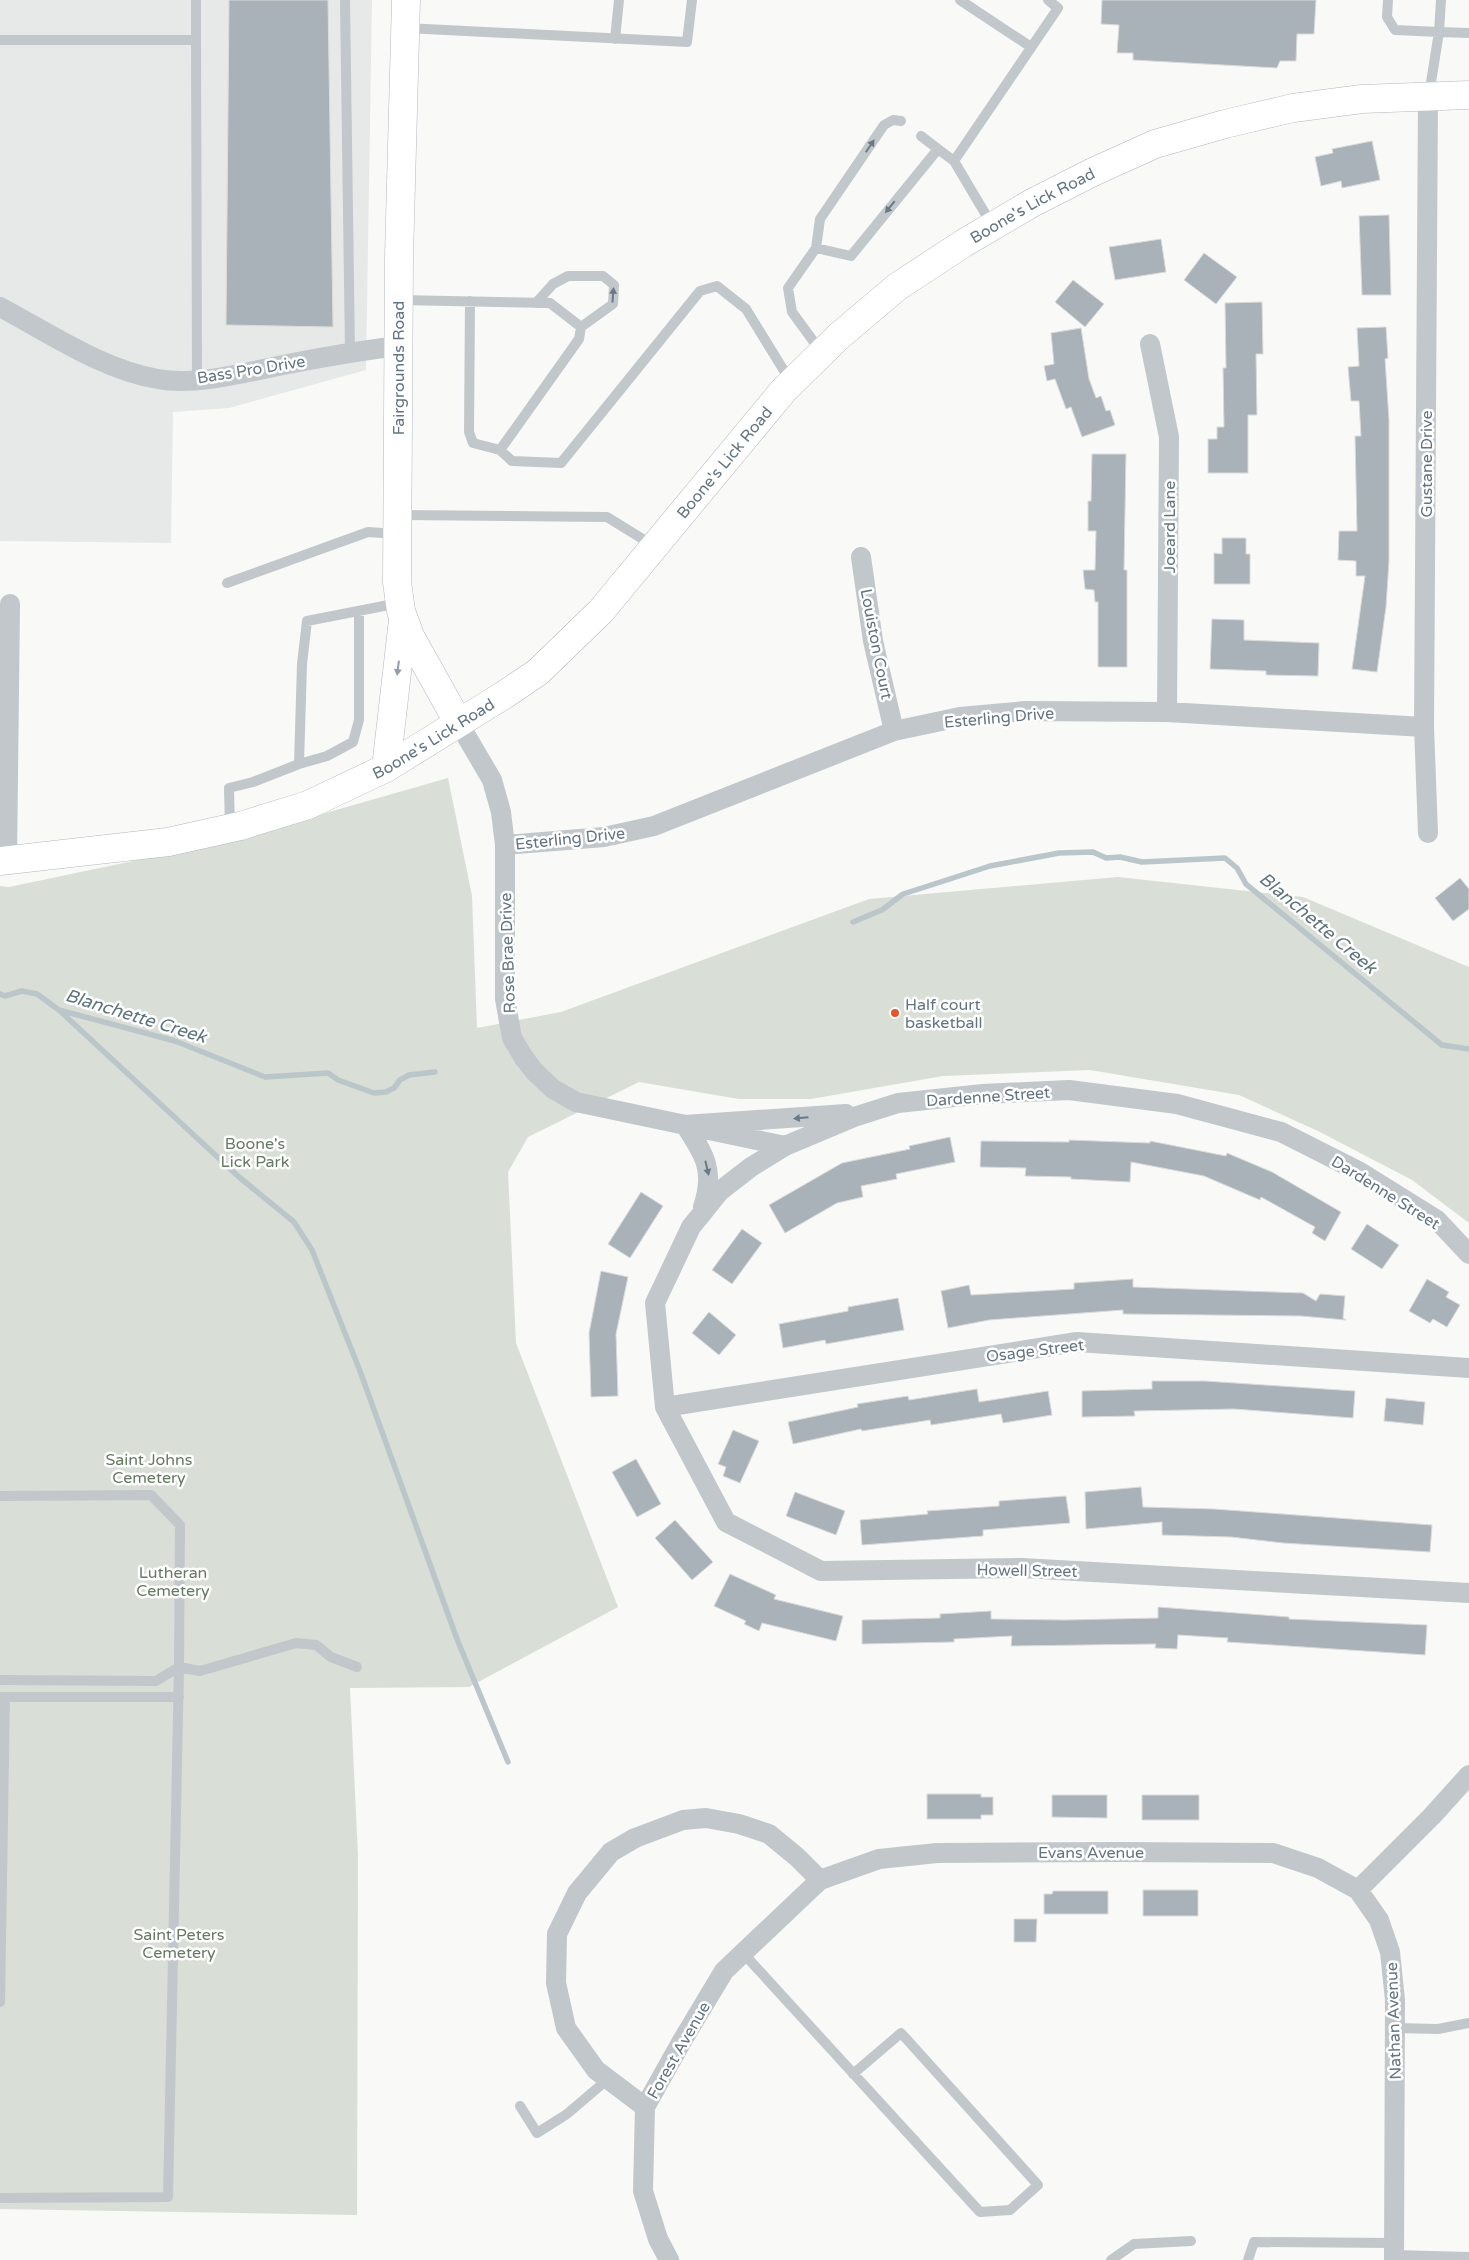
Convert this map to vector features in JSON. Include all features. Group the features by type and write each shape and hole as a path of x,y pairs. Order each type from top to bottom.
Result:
{"street":[{"name":"Fairgrounds Road","path":"406,0 398,346 397,582 402,611 410,636 458,722"},
{"name":"Boone's Lick Road","path":"4,861 168,842 230,828 308,805 386,768 538,672 601,611 791,383 822,353 897,287 992,226 1093,172 1155,144 1293,108 1362,100 1469,95"},
{"name":"Gustane Drive","path":"1428,96 1424,727 1428,833"},
{"name":"Bass Pro Drive","path":"0,307 119,370 160,380 197,379 237,374 350,352 398,346"},
{"name":"Joeard Lane","path":"1150,344 1169,437 1168,712"},
{"name":"Louiston Court","path":"861,557 873,641 894,731"},
{"path":"4,861 10,604"},
{"path":"386,768 402,611"},
{"name":"Esterling Drive","path":"505,845 604,837 654,826 894,731 960,717 1026,711 1168,712 1424,727"},
{"name":"Rose Brae Drive","path":"458,722 492,780 501,812 505,845 505,999 512,1038 524,1058 552,1089 576,1102 785,1146"},
{"name":"Dardenne Street","path":"665,1407 655,1302 691,1227 720,1191 752,1167 785,1146 867,1113 898,1103 984,1094 1069,1090 1177,1104 1281,1132 1351,1168 1437,1220 1469,1254"},
{"path":"700,1216 710,1183 708,1167 701,1150 685,1126 867,1113"},
{"name":"Osage Street","path":"665,1407 1077,1342 1469,1368"},
{"name":"Howell Street","path":"665,1407 726,1522 821,1572 1022,1568 1469,1593"},
{"path":"1358,1890 1432,1816 1469,1775"},
{"path":"645,2107 596,2070 566,2028 556,1983 557,1934 577,1893 610,1852 634,1838 683,1820 706,1818 739,1824 769,1834 797,1857 820,1880"},
{"name":"Evans Avenue","path":"820,1880 879,1859 937,1853 1273,1853 1318,1868 1358,1890"},
{"name":"Forest Avenue","path":"669,2260 658,2239 643,2191 645,2107 724,1971 820,1880"},
{"name":"Nathan Avenue","path":"1358,1890 1379,1920 1390,1952 1396,2000 1394,2253"}],"lane":[{"path":"196,0 197,379"},
{"path":"345,0 350,352"},
{"path":"615,38 619,0"},
{"path":"405,28 687,42 692,0"},
{"path":"960,0 1031,47"},
{"path":"954,162 1058,8 1048,0"},
{"path":"1388,0 1387,17 1395,30 1469,33"},
{"path":"1428,96 1439,32 1441,0"},
{"path":"0,40 196,40"},
{"path":"822,353 792,312 788,288 816,248 820,219 884,125 892,120 901,121"},
{"path":"921,136 954,162 992,226"},
{"path":"816,248 851,256 938,149"},
{"path":"500,450 579,339 581,327 613,304 614,285 603,276 568,276 553,284 536,303"},
{"path":"470,301 469,432 473,443 500,450 512,461 561,463 700,291 717,286 746,309 791,383"},
{"path":"399,300 550,303 581,327"},
{"path":"227,583 368,532 398,525 607,517 656,546"},
{"path":"299,764 302,664 307,621 359,611 402,611"},
{"path":"230,828 229,788 253,782 299,764 328,756 354,742 359,720 359,611"},
{"path":"0,1496 150,1495 180,1525 179,1667 168,2197 0,2198"},
{"path":"0,1680 156,1681 179,1667 200,1671 296,1643 316,1645 331,1657 357,1667"},
{"path":"0,2002 3,1697 178,1697"},
{"path":"743,1953 853,2074 980,2212 1010,2210 1038,2185 900,2033 853,2074"},
{"path":"1396,2028 1438,2030 1469,2023"},
{"path":"520,2106 537,2133 567,2114 608,2079"},
{"path":"1111,2260 1134,2244 1191,2241"},
{"path":"1248,2260 1254,2242 1469,2257"}],"shaded area":[{"path":"0,0 372,0 366,370 229,408 173,412 171,543 0,541"}],"green space":[{"name":"Boone's Lick Park","path":"448,778 472,896 477,1028 561,1012 869,899 1118,877 1303,897 1469,967 1469,1223 1412,1180 1318,1131 1239,1095 1090,1070 943,1076 811,1099 739,1099 639,1082 528,1137 508,1172 516,1343 618,1607 469,1687 350,1688 358,1856 357,2215 0,2209 0,886 9,887 224,842"}],"building":[{"path":"229,0 328,0 333,327 226,325"},
{"path":"1102,0 1316,0 1314,34 1297,34 1296,61 1280,61 1277,68 1133,60 1133,53 1117,53 1119,25 1101,24"},
{"path":"1372,141 1380,180 1342,188 1341,181 1321,186 1315,157 1333,153 1332,149"},
{"path":"1389,215 1391,295 1362,295 1359,216"},
{"path":"1161,239 1166,272 1115,280 1109,247"},
{"path":"1204,253 1237,277 1216,304 1184,280"},
{"path":"1073,280 1104,304 1085,327 1055,302"},
{"path":"1262,302 1263,354 1256,354 1257,415 1248,415 1248,473 1208,473 1208,439 1217,439 1217,427 1224,427 1223,368 1226,368 1225,303"},
{"path":"1386,327 1388,358 1385,359 1389,420 1389,561 1386,607 1377,672 1352,669 1365,576 1356,576 1356,561 1338,560 1339,531 1357,531 1355,436 1361,436 1359,401 1351,401 1348,367 1359,366 1357,328"},
{"path":"1081,328 1089,379 1096,398 1101,396 1106,411 1110,410 1115,425 1082,437 1071,407 1066,409 1055,379 1047,381 1044,366 1054,364 1051,333"},
{"path":"1092,454 1126,454 1124,570 1127,570 1127,667 1098,667 1098,602 1095,602 1094,590 1085,589 1083,570 1095,570 1096,531 1088,531 1088,501 1091,501"},
{"path":"1222,538 1246,538 1246,554 1250,554 1250,584 1214,584 1214,553 1222,554"},
{"path":"1212,619 1244,620 1244,640 1319,643 1318,676 1266,675 1266,671 1210,669"},
{"path":"1460,878 1469,889 1469,909 1453,921 1435,898"},
{"path":"950,1137 955,1162 896,1174 897,1179 861,1186 863,1197 837,1203 785,1233 769,1205 842,1163 910,1149 909,1146"},
{"path":"1069,1140 1150,1143 1150,1141 1226,1156 1227,1153 1272,1172 1341,1212 1325,1241 1312,1233 1315,1227 1261,1197 1260,1200 1204,1176 1131,1162 1130,1182 1071,1179 1071,1177 1025,1176 1026,1168 980,1167 981,1141 1069,1142"},
{"path":"641,1192 663,1206 630,1258 608,1244"},
{"path":"1367,1224 1399,1245 1382,1269 1351,1249"},
{"path":"742,1229 762,1243 732,1284 712,1270"},
{"path":"601,1271 628,1277 616,1334 618,1396 591,1397 589,1333"},
{"path":"1133,1279 1133,1287 1303,1293 1316,1301 1320,1294 1345,1296 1343,1318 1346,1320 1301,1316 1123,1314 1123,1310 989,1320 948,1328 941,1291 969,1285 971,1295 1074,1289 1074,1283"},
{"path":"1427,1279 1449,1292 1446,1297 1460,1305 1447,1327 1433,1319 1430,1323 1409,1311"},
{"path":"898,1298 904,1330 826,1344 825,1340 783,1348 779,1324 848,1311 848,1307"},
{"path":"709,1312 736,1335 719,1355 692,1333"},
{"path":"1152,1381 1205,1381 1355,1391 1353,1418 1234,1409 1134,1411 1135,1416 1082,1417 1082,1391 1152,1389"},
{"path":"977,1389 979,1402 1048,1391 1052,1415 1003,1423 1001,1414 931,1425 930,1420 862,1431 861,1429 793,1444 788,1422 858,1407 857,1404 908,1396 909,1400"},
{"path":"1386,1398 1425,1402 1423,1425 1384,1421"},
{"path":"733,1430 759,1441 740,1483 723,1476 726,1467 718,1464"},
{"path":"636,1459 661,1504 637,1517 612,1472"},
{"path":"1141,1487 1143,1507 1214,1509 1432,1525 1430,1552 1283,1543 1231,1537 1162,1535 1162,1522 1086,1529 1085,1492"},
{"path":"795,1492 845,1511 836,1535 786,1516"},
{"path":"1066,1496 1070,1523 983,1530 983,1536 862,1545 860,1520 928,1514 927,1511 999,1506 999,1501"},
{"path":"675,1520 713,1562 692,1580 655,1538"},
{"path":"730,1574 776,1595 774,1599 843,1616 836,1641 762,1623 759,1631 744,1624 746,1621 714,1606"},
{"path":"1158,1607 1289,1617 1289,1619 1427,1625 1425,1655 1227,1642 1228,1638 1178,1635 1177,1649 1155,1648 1156,1644 1011,1646 1012,1636 954,1639 954,1642 862,1644 862,1620 940,1618 940,1614 991,1611 991,1619 1158,1618"},
{"path":"927,1794 981,1794 981,1797 993,1797 993,1815 981,1815 981,1819 927,1819"},
{"path":"1052,1795 1107,1795 1107,1818 1052,1817"},
{"path":"1142,1795 1199,1795 1199,1820 1142,1820"},
{"path":"1143,1890 1198,1890 1198,1916 1143,1916"},
{"path":"1053,1891 1108,1891 1108,1914 1044,1914 1044,1894 1052,1894"},
{"path":"1014,1919 1037,1919 1036,1942 1014,1942"}],"waterway":[{"name":"Blanchette Creek","path":"853,922 882,910 903,894 990,866 1059,853 1093,852 1106,858 1120,857 1142,862 1225,858 1237,868 1246,884 1442,1045 1469,1049"},
{"name":"Blanchette Creek","path":"0,994 5,996 22,991 37,994 59,1010 175,1041 265,1077 328,1073 338,1080 374,1093 386,1092 394,1088 400,1080 409,1075 435,1072"},
{"path":"59,1010 239,1177 294,1222 312,1250 360,1371 457,1639 508,1762"}],"place":[{"name":"Half court basketball","path":"895,1013"}],"park label":[{"name":"Saint Johns Cemetery","path":"149,1468"},
{"name":"Lutheran Cemetery","path":"173,1581"},
{"name":"Saint Peters Cemetery","path":"179,1943"}]}
